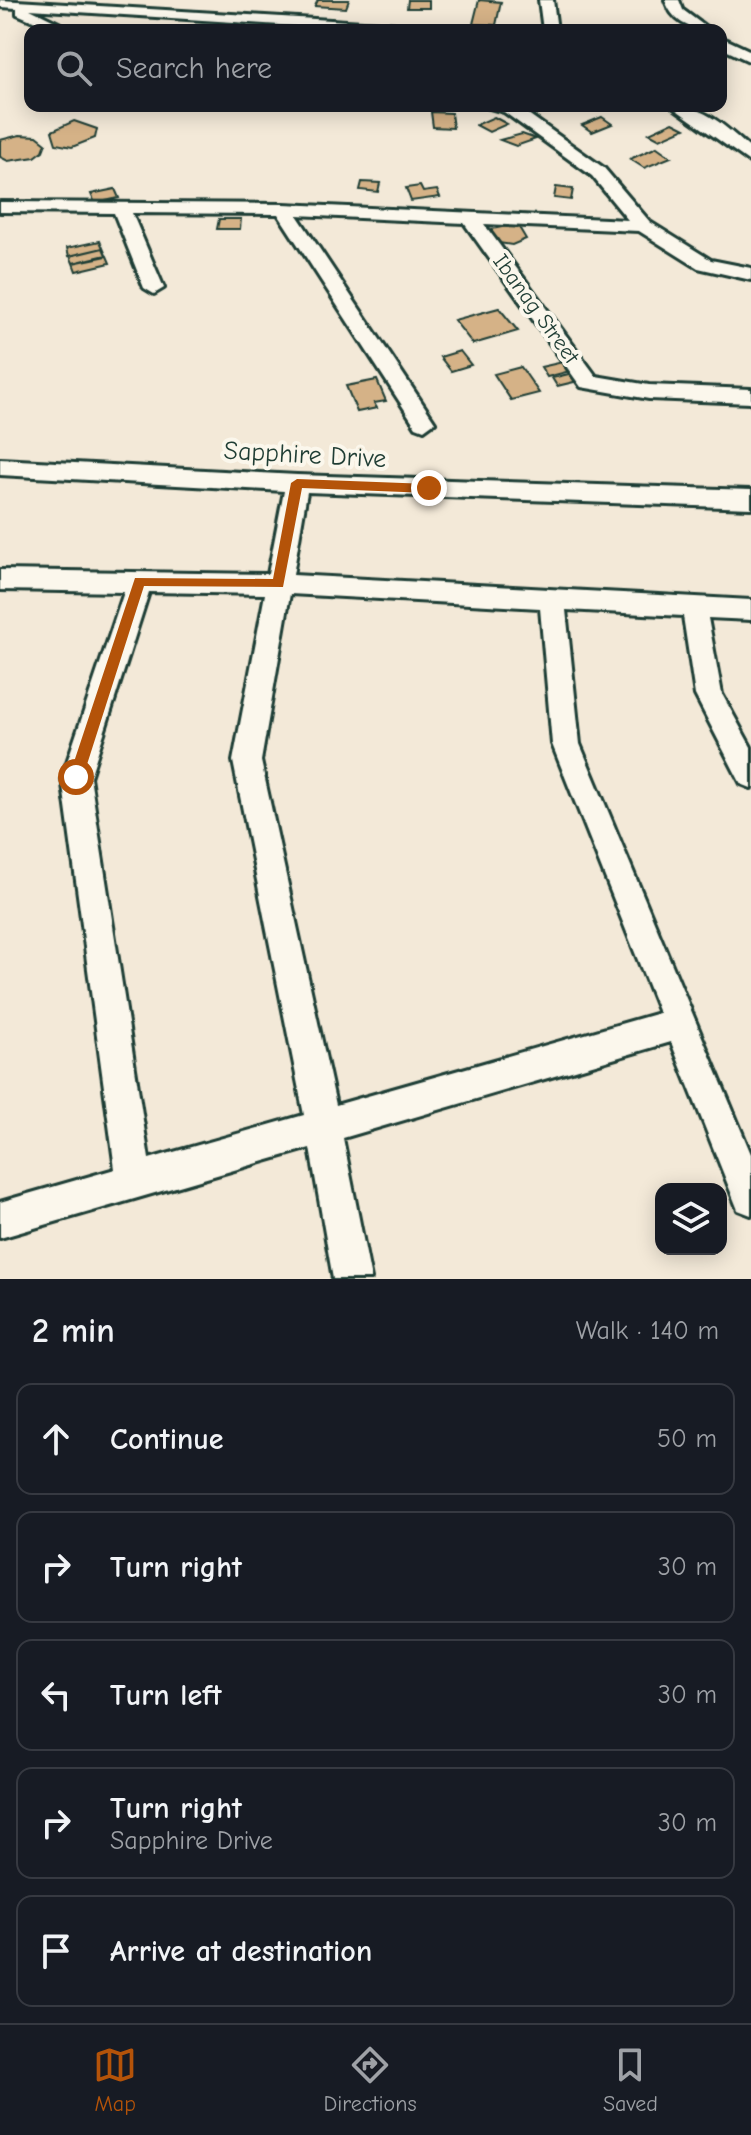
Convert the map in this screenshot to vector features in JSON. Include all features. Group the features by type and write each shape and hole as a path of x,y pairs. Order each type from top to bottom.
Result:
{"street":[{"path":"546,0 549,24"},
{"path":"672,0 676,12 694,24"},
{"path":"0,3 51,24"},
{"path":"0,3 334,24"},
{"path":"727,45 751,57"},
{"path":"516,112 598,172 643,226 705,264 751,274"},
{"path":"690,112 707,121 751,158"},
{"path":"0,207 122,211 284,209 472,221 643,226"},
{"path":"284,209 424,422"},
{"path":"122,211 154,288"},
{"name":"Ibanag Street","path":"472,221 589,382 649,392 751,396"},
{"name":"Sapphire Drive","path":"0,467 297,483 751,499"},
{"path":"297,483 247,761 352,1279"},
{"path":"0,580 278,584 751,610"},
{"path":"135,1182 76,777 140,581"},
{"path":"552,600 566,744 677,1024 751,1197"},
{"path":"694,608 709,695 751,775"},
{"path":"0,1220 677,1024"}],"building":[{"path":"318,0 349,0 346,8 315,6"},
{"path":"408,0 429,0 429,8 407,8"},
{"path":"479,0 501,2 496,24 473,24"},
{"path":"431,112 451,113 453,128 433,127"},
{"path":"494,117 507,124 489,132 476,125"},
{"path":"602,117 612,124 592,132 582,125"},
{"path":"74,121 97,129 95,138 72,147 56,144 52,131"},
{"path":"673,122 685,128 660,139 649,133"},
{"path":"522,134 536,139 516,146 500,140"},
{"path":"20,135 37,136 46,143 43,151 35,157 8,161 0,157 0,140"},
{"path":"657,147 671,157 644,168 630,159"},
{"path":"362,182 380,183 378,192 360,190"},
{"path":"420,186 423,192 437,190 440,197 411,201 406,188"},
{"path":"556,187 573,189 571,200 554,198"},
{"path":"115,189 119,198 95,203 91,194"},
{"path":"219,219 241,219 240,229 217,229"},
{"path":"517,224 526,239 512,245 492,242 492,229"},
{"path":"100,241 103,248 69,256 67,248"},
{"path":"103,248 106,255 73,263 70,256"},
{"path":"107,256 110,263 76,271 73,263"},
{"path":"499,308 518,331 473,344 454,320"},
{"path":"460,351 471,365 451,371 440,357"},
{"path":"567,361 574,370 547,377 541,367"},
{"path":"521,367 539,393 511,400 494,374"},
{"path":"573,373 578,381 557,386 552,378"},
{"path":"377,380 386,401 374,403 377,408 357,412 346,386"}],"route":[{"path":"76,777 140,581 278,584 297,483 429,488"}]}
